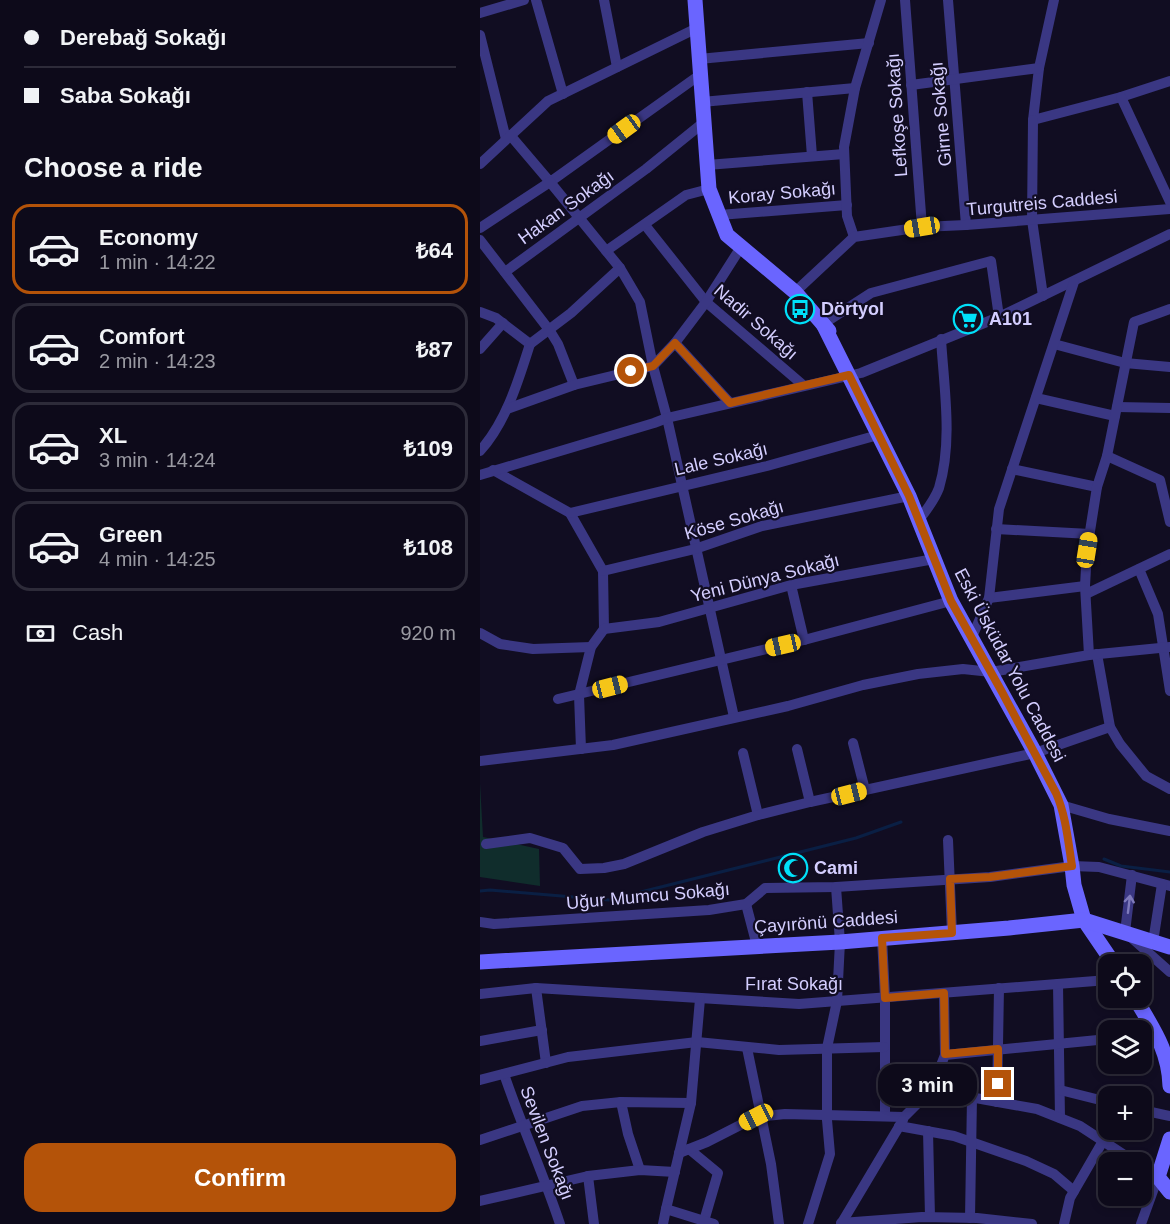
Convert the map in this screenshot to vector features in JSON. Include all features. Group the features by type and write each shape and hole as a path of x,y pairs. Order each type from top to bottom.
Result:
{"street":[{"path":"480,13 524,0"},
{"path":"536,0 563,94"},
{"path":"604,0 617,67"},
{"name":"Eski Üsküdar Yolu Caddesi","path":"695,0 709,189 727,235 795,292 823,324 855,374 878,435 909,496 951,601 1061,805 1074,885 1084,920 1107,954"},
{"path":"795,292 854,237 848,216 844,154 855,88 881,0"},
{"name":"Lefkoşe Sokağı","path":"905,0 922,227"},
{"name":"Girne Sokağı","path":"948,0 966,225"},
{"path":"1043,296 1032,220 1033,120 1039,68 1054,0"},
{"path":"480,164 548,101 697,28"},
{"path":"480,35 508,137 550,182 620,268 640,302 734,717"},
{"path":"480,228 550,182 700,67 869,43"},
{"path":"911,85 1039,68"},
{"path":"1033,120 1121,97 1170,81"},
{"path":"702,102 855,88"},
{"path":"807,92 812,156"},
{"path":"1121,97 1170,202"},
{"name":"Hakan Sokağı","path":"505,272 646,169 703,123"},
{"path":"707,165 844,154"},
{"path":"606,251 686,195 709,189"},
{"name":"Koray Sokağı","path":"719,215 847,205"},
{"name":"Turgutreis Caddesi","path":"854,237 922,227 1170,209"},
{"name":"Nadir Sokağı","path":"645,225 706,302 803,385"},
{"path":"480,472 667,418 855,374 999,317 1170,234"},
{"path":"481,244 550,331 558,344 574,386"},
{"path":"507,409 574,386 653,366 675,343 706,302 741,247"},
{"path":"823,324 871,293 991,261 999,317"},
{"path":"480,451 494,436 507,409 530,344 550,331 620,268"},
{"path":"972,637 990,598 999,509 1074,282"},
{"path":"1170,309 1134,322 1107,456 1097,488 1085,590 1093,655 1110,727 1120,744 1146,776 1170,789"},
{"path":"480,312 496,318 530,344"},
{"path":"480,350 503,323"},
{"path":"919,520 938,490 945,457 946,418 941,339"},
{"path":"675,343 730,403"},
{"path":"1054,344 1125,363 1170,367"},
{"path":"1036,398 1116,412 1170,408"},
{"name":"Lale Sokağı","path":"570,513 767,466 878,435"},
{"path":"1107,456 1165,477 1170,522"},
{"path":"493,470 570,513 603,571 604,628 591,647 579,695 581,749"},
{"path":"1012,470 1097,488"},
{"name":"Köse Sokağı","path":"603,571 695,549 762,526 909,496"},
{"path":"996,530 1090,534"},
{"path":"990,598 1085,590 1170,554"},
{"name":"Yeni Dünya Sokağı","path":"604,628 659,622 791,585 934,559"},
{"path":"1139,569 1158,614 1166,648 1170,691"},
{"path":"791,585 804,640"},
{"path":"558,699 804,640 951,601"},
{"path":"480,633 500,644 533,649 591,647"},
{"path":"480,761 613,745 788,706 885,680 963,669 991,672 1093,655 1166,648"},
{"path":"486,844 530,838 563,848 580,869 604,868 624,864 703,832 758,815 810,801 1035,753 1110,727"},
{"path":"853,743 865,790"},
{"path":"797,749 810,801"},
{"path":"743,753 758,815"},
{"path":"1061,805 1109,819 1170,831"},
{"path":"948,840 952,933"},
{"name":"Uğur Mumcu Sokağı","path":"480,922 494,924 709,910 746,904 765,888 990,877 1072,866 1099,867 1166,885"},
{"path":"1132,875 1125,933 1170,972"},
{"path":"1153,942 1166,885"},
{"path":"808,1224 830,1154 827,1115 827,1048 837,1001 840,942 836,886"},
{"path":"746,904 757,946"},
{"name":"Çayırönü Caddesi","path":"480,962 840,942 1084,920 1170,947"},
{"path":"882,938 885,998 885,1116"},
{"name":"Fırat Sokağı","path":"480,994 536,988 799,1004 1098,981"},
{"path":"1058,984 1060,1118"},
{"path":"536,988 546,1063"},
{"path":"997,1102 999,988"},
{"path":"841,1224 902,1121 931,1090 945,1054 944,993"},
{"path":"663,1224 675,1172 684,1151 691,1103 700,999"},
{"path":"480,1041 542,1030"},
{"path":"1152,1037 1162,1043 1170,1086"},
{"path":"945,1054 1098,1040"},
{"path":"480,1080 568,1057 697,1042 779,1050 884,1047"},
{"path":"747,1048 771,1164 779,1224"},
{"name":"Sevilen Sokağı","path":"504,1074 560,1224"},
{"path":"931,1090 1036,1109 1080,1126 1119,1152"},
{"path":"1060,1090 1098,1100"},
{"path":"970,1218 972,1097"},
{"path":"480,1140 582,1106 621,1102 691,1103"},
{"path":"621,1102 628,1134 640,1170"},
{"path":"1152,1112 1170,1116"},
{"path":"684,1151 756,1117 785,1114 885,1116 928,1131 954,1136 1026,1161 1054,1174 1074,1191"},
{"path":"928,1131 930,1217"},
{"path":"1141,1224 1168,1154 1170,1139"},
{"path":"1064,1224 1070,1198 1103,1142"},
{"path":"666,1209 709,1222 718,1173 684,1151"},
{"path":"480,1188 483,1200 588,1176 640,1170 675,1172"},
{"path":"1152,1173 1170,1192"},
{"path":"588,1176 594,1224"},
{"path":"841,1224 910,1221 930,1217 947,1221 970,1218 1034,1224"}],"green space":[{"path":"480,783 483,837 539,849 540,886 480,877"}],"waterway":[{"path":"480,891 609,900 856,838 901,822"},
{"path":"1104,859 1121,866 1170,872"}],"place":[{"name":"Dörtyol","path":"800,309"},
{"name":"A101","path":"968,319"},
{"name":"Cami","path":"793,868"}],"route":[{"path":"631,371 653,366 675,343 730,403 849,375 909,496 951,601 1056,793 1066,828 1072,866 990,877 950,879 952,933 882,938 885,998 944,993 945,1054 998,1049 998,1084"}]}
